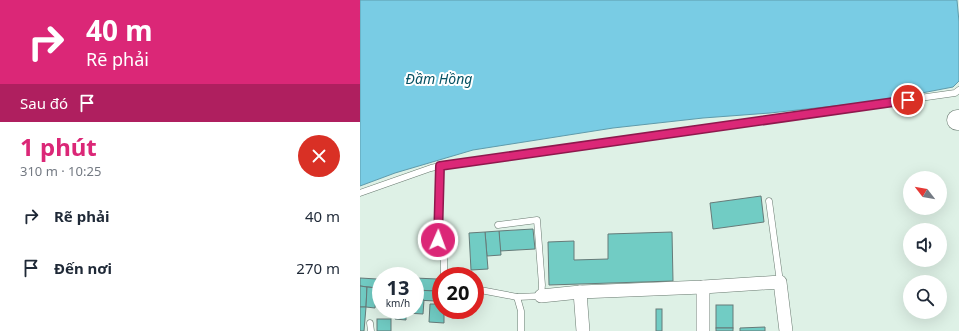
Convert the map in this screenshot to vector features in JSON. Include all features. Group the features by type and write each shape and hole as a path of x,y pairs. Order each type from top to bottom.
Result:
{"street":[{"path":"541,296 580,292 780,282 786,331"},
{"path":"703,287 703,331"},
{"path":"580,292 583,331"}],"lane":[{"path":"360,193 440,166 955,93 959,90"},
{"path":"440,166 437,256 444,256 444,267"},
{"path":"769,201 780,282"},
{"path":"484,291 517,297 541,296 542,285 537,220 498,225"},
{"path":"517,297 521,311 521,331"},
{"path":"370,323 371,331"}],"water":[{"name":"Đầm Hồng","path":"360,0 957,0 959,22 959,81 953,87 880,101 613,128 473,150 395,173 360,186"}],"building":[{"path":"761,196 764,222 713,229 710,203"},
{"path":"533,229 535,249 500,251 499,231"},
{"path":"499,231 501,255 487,256 485,232"},
{"path":"485,232 488,269 484,269 484,267 471,267 469,233"},
{"path":"672,232 673,281 549,285 548,242 574,241 574,260 608,259 608,234"},
{"path":"360,278 372,279 372,287 360,286"},
{"path":"424,278 432,279 432,291 424,290"},
{"path":"360,286 367,287 366,307 360,307"},
{"path":"367,287 372,288 372,308 366,307"},
{"path":"424,290 432,291 432,301 424,300"},
{"path":"430,304 432,304 432,319 444,319 444,323 429,322"},
{"path":"716,305 733,305 733,328 716,328"},
{"path":"360,307 366,307 364,331 360,331"},
{"path":"656,309 662,309 662,331 656,331"},
{"path":"377,319 391,319 391,331 377,331"},
{"path":"765,327 765,331 740,331 740,328"},
{"path":"716,328 733,328 733,331 716,331"}],"route":[{"path":"438,240 440,166 908,100"}]}
